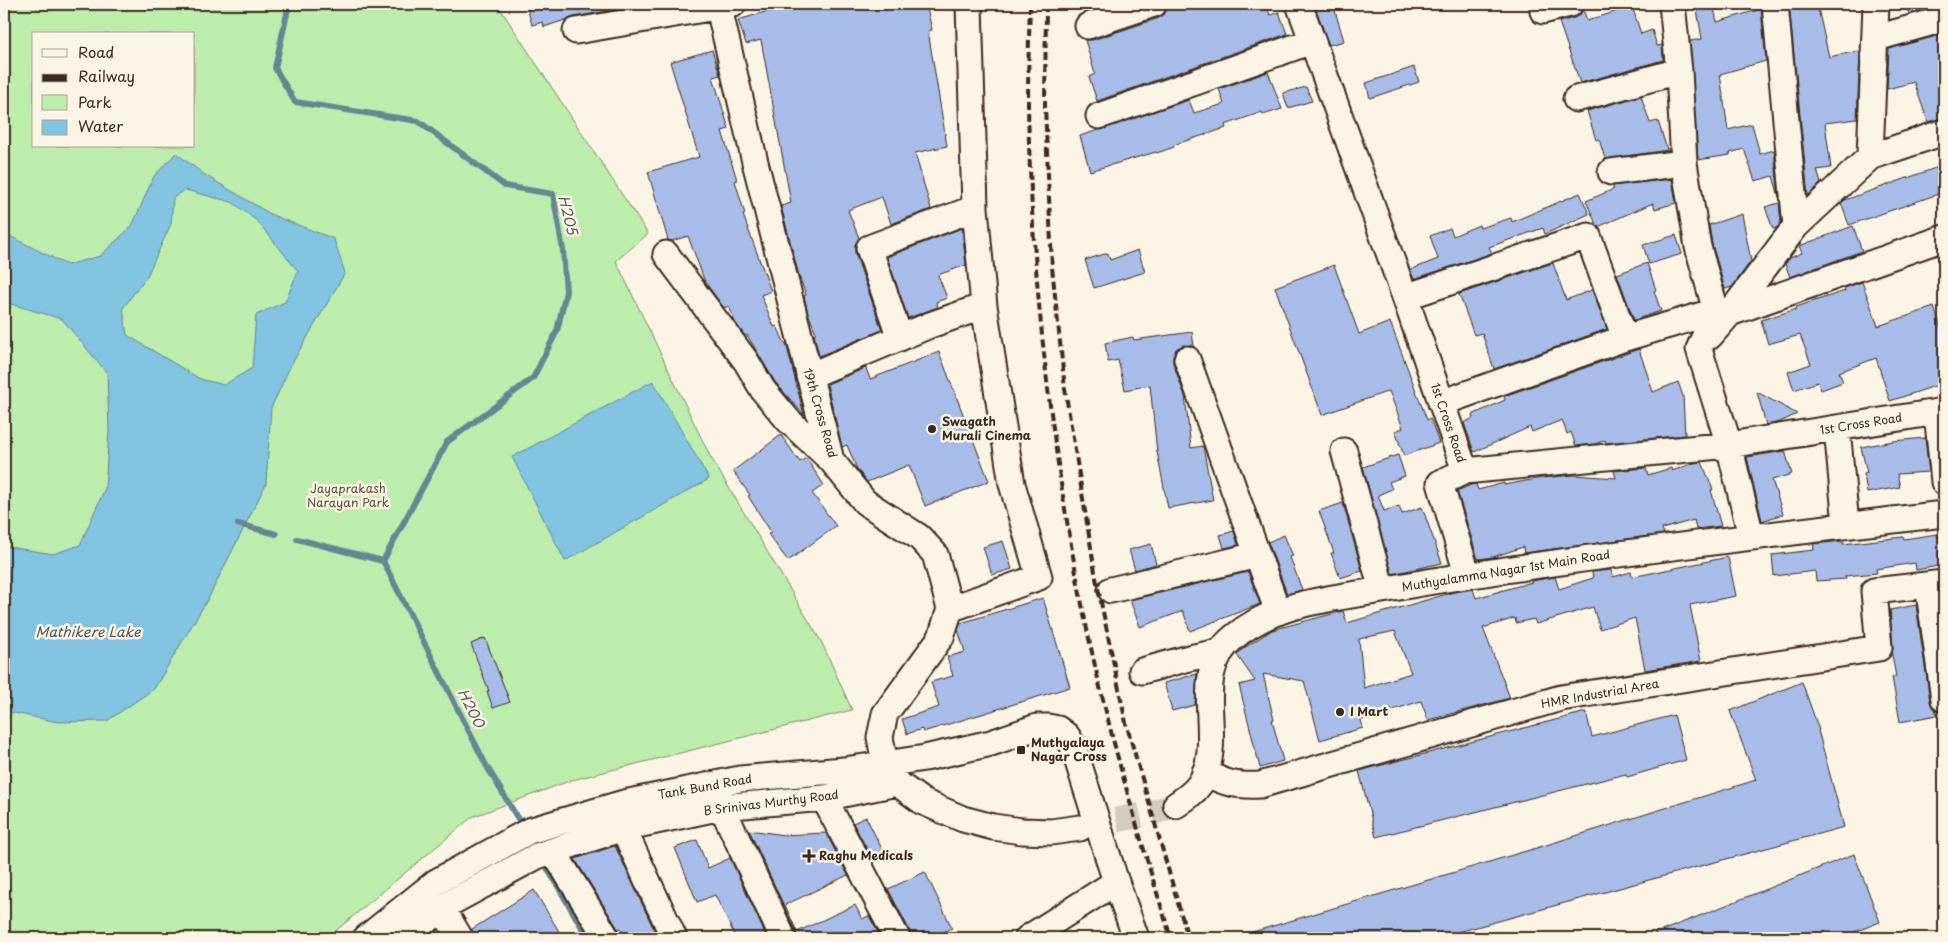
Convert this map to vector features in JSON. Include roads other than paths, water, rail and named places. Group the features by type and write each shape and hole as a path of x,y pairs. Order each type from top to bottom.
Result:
{"street":[{"path":"969,4 975,208 984,306 1012,484 1039,577 950,609 941,637 886,714 880,737 891,774 923,802 963,819 992,827 1052,832 1080,828"},
{"path":"1088,26 1154,4"},
{"name":"1st Cross Road","path":"1299,4 1405,297 1465,471 1729,445 1941,412"},
{"path":"1543,11 1570,4"},
{"path":"1672,4 1679,71 1684,163 1698,247 1723,312"},
{"path":"1775,4 1796,226"},
{"path":"1870,157 1876,4"},
{"path":"576,31 723,5"},
{"name":"19th Cross Road","path":"723,5 809,376 831,460 864,502 919,537 935,554 950,609"},
{"path":"1876,38 1944,19"},
{"path":"1099,116 1312,41"},
{"path":"1576,99 1679,71"},
{"path":"1751,536 1729,445 1699,349 1723,312 1796,226 1870,157 1944,132"},
{"path":"1612,172 1684,163"},
{"path":"900,338 869,248 975,208"},
{"path":"1405,297 1588,236 1625,338"},
{"path":"1441,403 1625,338 1723,312 1944,238"},
{"path":"666,254 746,361 763,390 788,420 831,460"},
{"path":"809,376 984,306"},
{"path":"1187,359 1278,612"},
{"path":"1941,412 1944,482"},
{"path":"1837,428 1846,525"},
{"path":"1344,451 1382,590"},
{"path":"1465,471 1440,483 1467,574"},
{"name":"Muthyalamma Nagar 1st Main Road","path":"1176,804 1191,795 1200,784 1205,772 1210,746 1209,690 1211,669 1219,652 1232,638 1248,626 1278,612 1294,606 1467,574 1751,536 1944,514"},
{"path":"1111,590 1257,555"},
{"path":"1936,584 1944,699"},
{"name":"HMR Industrial Area","path":"1205,772 1223,782 1241,786 1260,785 1561,698 1879,648 1874,591 1936,584"},
{"path":"1142,672 1188,658 1219,652"},
{"path":"891,774 925,758 991,743 1037,727 1048,727 1058,730 1067,736 1073,746 1116,882 1136,938"},
{"name":"B Srinivas Murthy Road","path":"404,938 442,908 545,854 623,828 722,807 824,798 891,774"},
{"name":"Tank Bund Road","path":"366,938 436,882 523,834 624,803 731,781 891,774"},
{"path":"824,798 897,938"},
{"path":"722,807 783,938"},
{"path":"623,828 674,938"},
{"path":"545,854 607,938"},
{"path":"1028,938 1116,882"},
{"path":"442,908 460,938"}],"water":[{"name":"Mathikere Lake","path":"176,153 205,175 272,215 334,239 345,273 291,365 271,408 266,484 209,597 154,689 107,721 58,722 4,711 4,549 9,547 53,554 80,545 105,488 109,431 107,373 62,319 4,302 4,233 67,265 100,256 132,226 154,176","holes":["185,190 232,202 257,221 298,271 285,302 256,315 252,368 224,385 200,379 127,335 123,308 147,276 171,224 173,198"]},
{"path":"653,381 709,479 565,561 512,457"}],"waterway":[{"name":"H205","path":"289,4 275,68 295,102 418,121 505,186 553,194 563,250 566,292 557,331 533,378 447,442 383,561"},
{"name":"H200","path":"238,524 276,534"},
{"name":"H200","path":"297,539 383,561 486,765 524,829"},
{"name":"H200","path":"542,859 588,938"}],"tunnel":[{"path":"1080,828 1151,813 1176,805"}],"railway":[{"path":"1030,4 1028,104 1033,223 1043,342 1058,460 1077,578 1096,669 1131,804 1171,938"},
{"path":"1046,4 1045,106 1052,267 1065,389 1096,578 1126,723 1188,938"}],"place":[{"name":"Swagath Murali Cinema","path":"932,429"},
{"name":"I Mart","path":"1340,712"},
{"name":"Muthyalaya Nagar Cross","path":"1021,750"},
{"name":"Raghu Medicals","path":"809,856"}],"park label":[{"name":"Jayaprakash Narayan Park","path":"348,496"}]}
